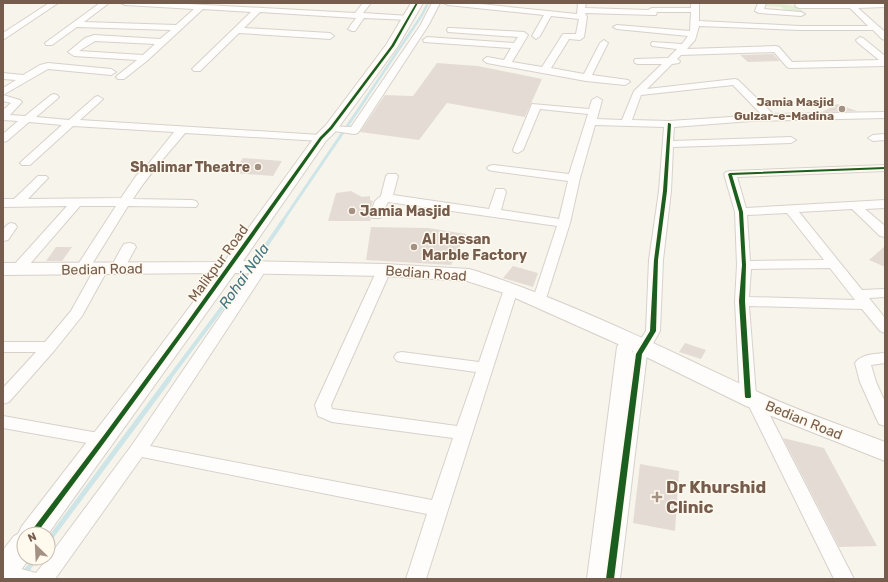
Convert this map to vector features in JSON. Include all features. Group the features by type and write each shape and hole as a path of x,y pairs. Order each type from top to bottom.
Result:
{"street":[{"path":"3,37 54,3"},
{"path":"49,43 105,3"},
{"path":"125,3 410,18"},
{"path":"352,29 367,3"},
{"name":"Malikpur Road","path":"38,526 104,440 246,267 329,131 359,94 401,47 410,18 418,3"},
{"path":"3,116 71,123 182,130 354,131 401,47 424,26 436,3"},
{"path":"448,3 549,13 582,10 653,13 652,10 695,6"},
{"path":"667,3 695,6"},
{"path":"762,3 759,11 800,10 850,4 885,5"},
{"path":"850,4 885,37"},
{"path":"121,77 177,28 194,6"},
{"path":"626,123 637,93 691,40 695,22 695,6"},
{"path":"197,69 258,10"},
{"path":"545,70 566,36 580,37 583,17 582,10"},
{"path":"536,36 549,13"},
{"path":"695,22 800,28 876,28"},
{"path":"76,24 177,28"},
{"path":"617,27 693,34"},
{"path":"238,30 330,36"},
{"path":"451,30 524,35 506,62"},
{"path":"144,58 72,52 88,40 94,38 161,42"},
{"path":"427,40 517,46"},
{"path":"860,40 885,62"},
{"path":"586,78 604,43"},
{"path":"655,44 677,54"},
{"path":"656,54 776,49 790,65 885,62"},
{"path":"638,61 677,54 734,60"},
{"path":"487,60 506,62 586,78 625,82"},
{"path":"3,92 24,78 48,66 111,72"},
{"path":"3,76 24,78"},
{"path":"637,93 735,82 771,118"},
{"path":"359,94 374,96"},
{"path":"3,139 54,97"},
{"path":"3,98 17,102 3,116"},
{"path":"26,164 98,99"},
{"path":"518,150 536,106 594,112 626,123 669,124 771,118 885,115"},
{"path":"540,302 564,223 574,178 594,112"},
{"path":"597,579 625,406 639,354 637,344 653,330 656,260 665,191 669,124"},
{"path":"82,270 140,178 154,164 182,130"},
{"path":"873,138 885,137"},
{"path":"668,144 791,140"},
{"path":"493,168 574,178"},
{"path":"844,579 751,398 742,301 744,265 741,212 730,174 885,168"},
{"path":"386,198 392,176"},
{"path":"17,203 42,178"},
{"path":"494,213 500,192"},
{"path":"376,214 381,201 386,198 564,223"},
{"path":"3,203 125,202 192,204"},
{"path":"10,269 76,203"},
{"path":"741,212 885,204"},
{"path":"855,206 882,227"},
{"path":"790,209 884,325"},
{"path":"3,398 49,347 77,313 109,269 129,247"},
{"path":"744,265 834,264"},
{"path":"43,579 138,450 246,267"},
{"name":"Bedian Road","path":"10,269 82,270 246,267 384,270 469,275 511,289 637,344 751,398 885,452"},
{"path":"384,270 323,405 324,412 332,416 464,433"},
{"path":"416,579 450,469 464,433 511,289"},
{"path":"742,301 863,300 885,293"},
{"path":"3,347 49,347"},
{"path":"402,357 485,368"},
{"path":"885,358 873,359 863,363 868,382 885,420"},
{"path":"610,579 625,406"},
{"path":"3,422 104,440"},
{"path":"138,450 438,508"}],"green space":[{"path":"764,3 791,5 803,11 786,11 781,7 765,6"}],"building":[{"path":"773,54 780,61 748,62 740,55"},
{"path":"437,63 478,66 542,79 525,117 447,103 419,140 360,132 385,95 413,96"},
{"path":"837,104 857,111 822,112"},
{"name":"Shalimar Theatre","path":"243,158 282,161 273,176 233,173"},
{"name":"Jamia Masjid","path":"351,191 362,197 370,196 370,200 373,201 369,214 371,221 328,221 336,193"},
{"name":"Al Hassan Marble Factory","path":"371,227 428,228 466,234 451,265 366,260"},
{"path":"885,246 885,267 869,260"},
{"path":"56,247 72,247 62,261 46,261"},
{"path":"513,266 538,273 533,287 503,278"},
{"path":"685,343 706,350 701,359 679,352"},
{"path":"783,438 824,448 877,546 839,547"},
{"name":"Dr Khurshid Clinic","path":"640,464 679,471 675,531 633,523"}],"waterway":[{"name":"Rohai Nala","path":"366,98 422,15 428,3"},
{"name":"Rohai Nala","path":"282,222 367,97"},
{"name":"Rohai Nala","path":"168,380 242,281 283,221"},
{"name":"Rohai Nala","path":"56,530 169,379"},
{"name":"Rohai Nala","path":"20,579 30,566"}],"cycle path":[{"path":"38,526 179,338 321,138 331,128 392,46 417,3"},
{"path":"610,579 639,354 653,331 656,260 665,191 669,124"},
{"path":"748,397 742,301 744,265 741,212 730,174 885,168"}],"place":[{"name":"Jamia Masjid Gulzar-e-Madina","path":"842,109"},
{"name":"Shalimar Theatre","path":"258,167"},
{"name":"Jamia Masjid","path":"352,211"},
{"name":"Al Hassan Marble Factory","path":"414,247"},
{"name":"Dr Khurshid Clinic","path":"657,497"}]}
